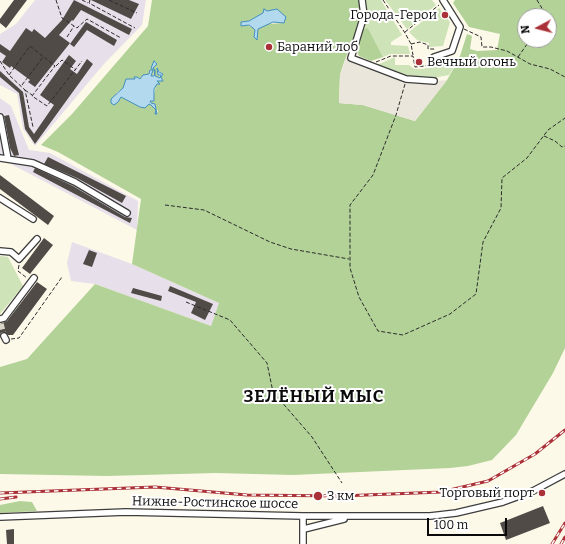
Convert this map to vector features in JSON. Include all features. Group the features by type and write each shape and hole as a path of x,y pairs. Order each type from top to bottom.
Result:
{"street":[{"path":"362,0 364,15 350,58 406,79 434,81"},
{"path":"434,56 452,51 460,27 443,0"},
{"path":"0,117 8,159"},
{"path":"0,158 33,163 75,182 127,213"},
{"path":"0,198 33,219"},
{"path":"0,251 11,252 19,259 37,239"},
{"path":"1,320 32,279"},
{"name":"Нижне-Ростинское шоссе","path":"0,517 126,512 352,517 430,516 456,513 503,502 533,491 565,474"},
{"path":"303,516 304,544"},
{"path":"304,529 352,517"}],"path":[{"path":"56,0 62,18 74,26 78,28 87,19 122,38"},
{"path":"82,0 135,28"},
{"path":"109,0 137,13"},
{"path":"383,0 411,44 415,67 425,66 434,56"},
{"path":"405,33 438,6"},
{"path":"67,37 74,26"},
{"path":"460,27 481,37 482,47 502,50 530,64 550,69 565,77"},
{"path":"411,44 420,42 428,45 428,49 430,49"},
{"path":"9,75 30,46 56,66"},
{"path":"518,57 524,48"},
{"path":"369,65 391,56 413,56"},
{"path":"22,86 43,57"},
{"path":"32,96 62,60 76,70"},
{"path":"0,61 9,75 22,86 33,127"},
{"path":"24,90 47,106 82,61"},
{"path":"406,79 396,115 373,175 350,205 350,268 359,297 378,331 402,335 450,314 476,294 483,242 501,208 502,178 527,158 548,130 565,118"},
{"path":"544,136 555,141 562,147 565,146"},
{"path":"165,205 204,210 270,242 291,249 350,259"},
{"path":"19,259 18,271 32,279"},
{"path":"5,338 19,338 62,277"},
{"path":"186,302 230,320 267,363 273,392 312,437 342,482"}],"shaded area":[{"path":"35,0 146,0 142,25 103,65 35,146 23,129 17,94 0,85 0,34 16,24"},
{"path":"346,57 390,74 434,81 447,80 415,121 363,105 339,103 340,75"},
{"path":"0,98 11,106 29,150 50,153 138,201 137,230 7,162 0,162"},
{"path":"72,242 132,264 219,303 211,326 95,284 71,281 67,263"}],"green space":[{"path":"152,0 359,0 361,4 361,18 340,75 339,103 363,105 415,121 447,80 459,59 467,34 472,36 470,49 477,51 497,50 500,34 469,27 453,3 455,0 565,0 565,348 553,373 516,435 492,460 468,466 450,468 293,475 215,473 107,476 0,474 0,367 27,359 95,284 211,326 219,303 132,264 141,199 58,152 41,145 72,114 148,26","holes":["263,13 284,23 266,24 257,29 256,37 254,37 255,30 241,22 249,21","158,70 163,74 161,77 163,81 161,79 157,81 153,99 150,101 158,111 157,114 152,105 148,104 140,107 116,93 136,80 149,74 152,79 154,73 155,76 160,78"]},
{"path":"365,0 381,0 402,35 391,42 391,45 408,46 410,54 390,54 383,57 368,28 363,29 366,13"},
{"path":"385,0 432,0 436,5 407,29"},
{"path":"439,8 450,22 443,46 429,47 429,43 417,40 409,32"},
{"path":"368,28 383,57 371,61 359,56 356,50 356,45 363,29"},
{"path":"395,57 395,65 409,65 414,69 423,69 459,59 449,75 433,78 407,76 377,65"},
{"path":"0,256 8,257 23,286 0,314"},
{"path":"20,501 32,502 37,511 0,513 0,505"}],"water":[{"path":"264,9 267,11 277,9 286,17 284,23 273,22 258,29 257,40 254,37 255,30 249,25 241,26 241,22 249,21 263,13"},
{"path":"154,61 157,64 153,68 155,71 151,68"},
{"path":"157,68 159,72 163,74 161,77 163,81 157,81 160,84 157,84 154,89 154,101 150,101 151,103 155,104 157,114 155,114 156,110 149,104 145,108 140,107 121,97 114,105 111,103 111,99 123,88 126,79 135,79 134,77 137,77 140,79 143,75 149,74 150,70 153,70 151,76 154,76 155,71 155,76 160,78 161,75 158,75"}],"building":[{"path":"14,0 27,0 6,28 0,23 0,19"},
{"path":"74,0 132,29 129,35 81,10 73,21 72,20 59,35 70,43 35,87 28,82 30,80 11,66 10,68 2,62 6,56 0,52 0,44 10,51 26,28 32,32 34,29 45,38 62,20"},
{"path":"91,0 129,0 139,4 131,19"},
{"path":"86,22 117,40 114,46 87,30 74,47 70,44"},
{"path":"69,55 76,61 70,69 77,74 87,59 93,64 35,144 25,129 19,93 0,77 0,71 23,92 29,127 34,134 54,105 40,95"},
{"path":"9,115 19,155 14,156 10,148 4,116"},
{"path":"48,157 126,196 122,203 77,178 44,164"},
{"path":"35,168 73,186 125,217 132,218 130,223 33,172"},
{"path":"0,175 54,216 48,225 0,189"},
{"path":"44,238 53,245 30,274 22,268"},
{"path":"89,250 97,253 92,267 83,264"},
{"path":"37,282 47,289 13,335 8,335 4,332 0,335 0,324 7,321"},
{"path":"170,286 213,304 205,320 191,313 196,302 168,291"},
{"path":"133,288 162,296 161,301 131,293"},
{"path":"543,506 550,523 506,540 500,523"},
{"path":"14,529 14,544 7,544 6,530"}],"tunnel":[{"path":"1,324 4,336"}],"railway":[{"path":"0,493 155,487 247,495 341,496 441,492 488,481 535,454 565,430"},
{"path":"0,499 16,497"},
{"path":"552,544 565,523"},
{"path":"561,544 565,537"}],"place":[{"name":"Города-Герои","path":"445,15"},
{"name":"Бараний лоб","path":"269,47"},
{"name":"Вечный огонь","path":"419,62"},
{"name":"Торговый порт","path":"542,493"},
{"name":"3 км","path":"318,496"}],"district":[{"name":"ЗЕЛЁНЫЙ МЫС","path":"314,397"}]}
